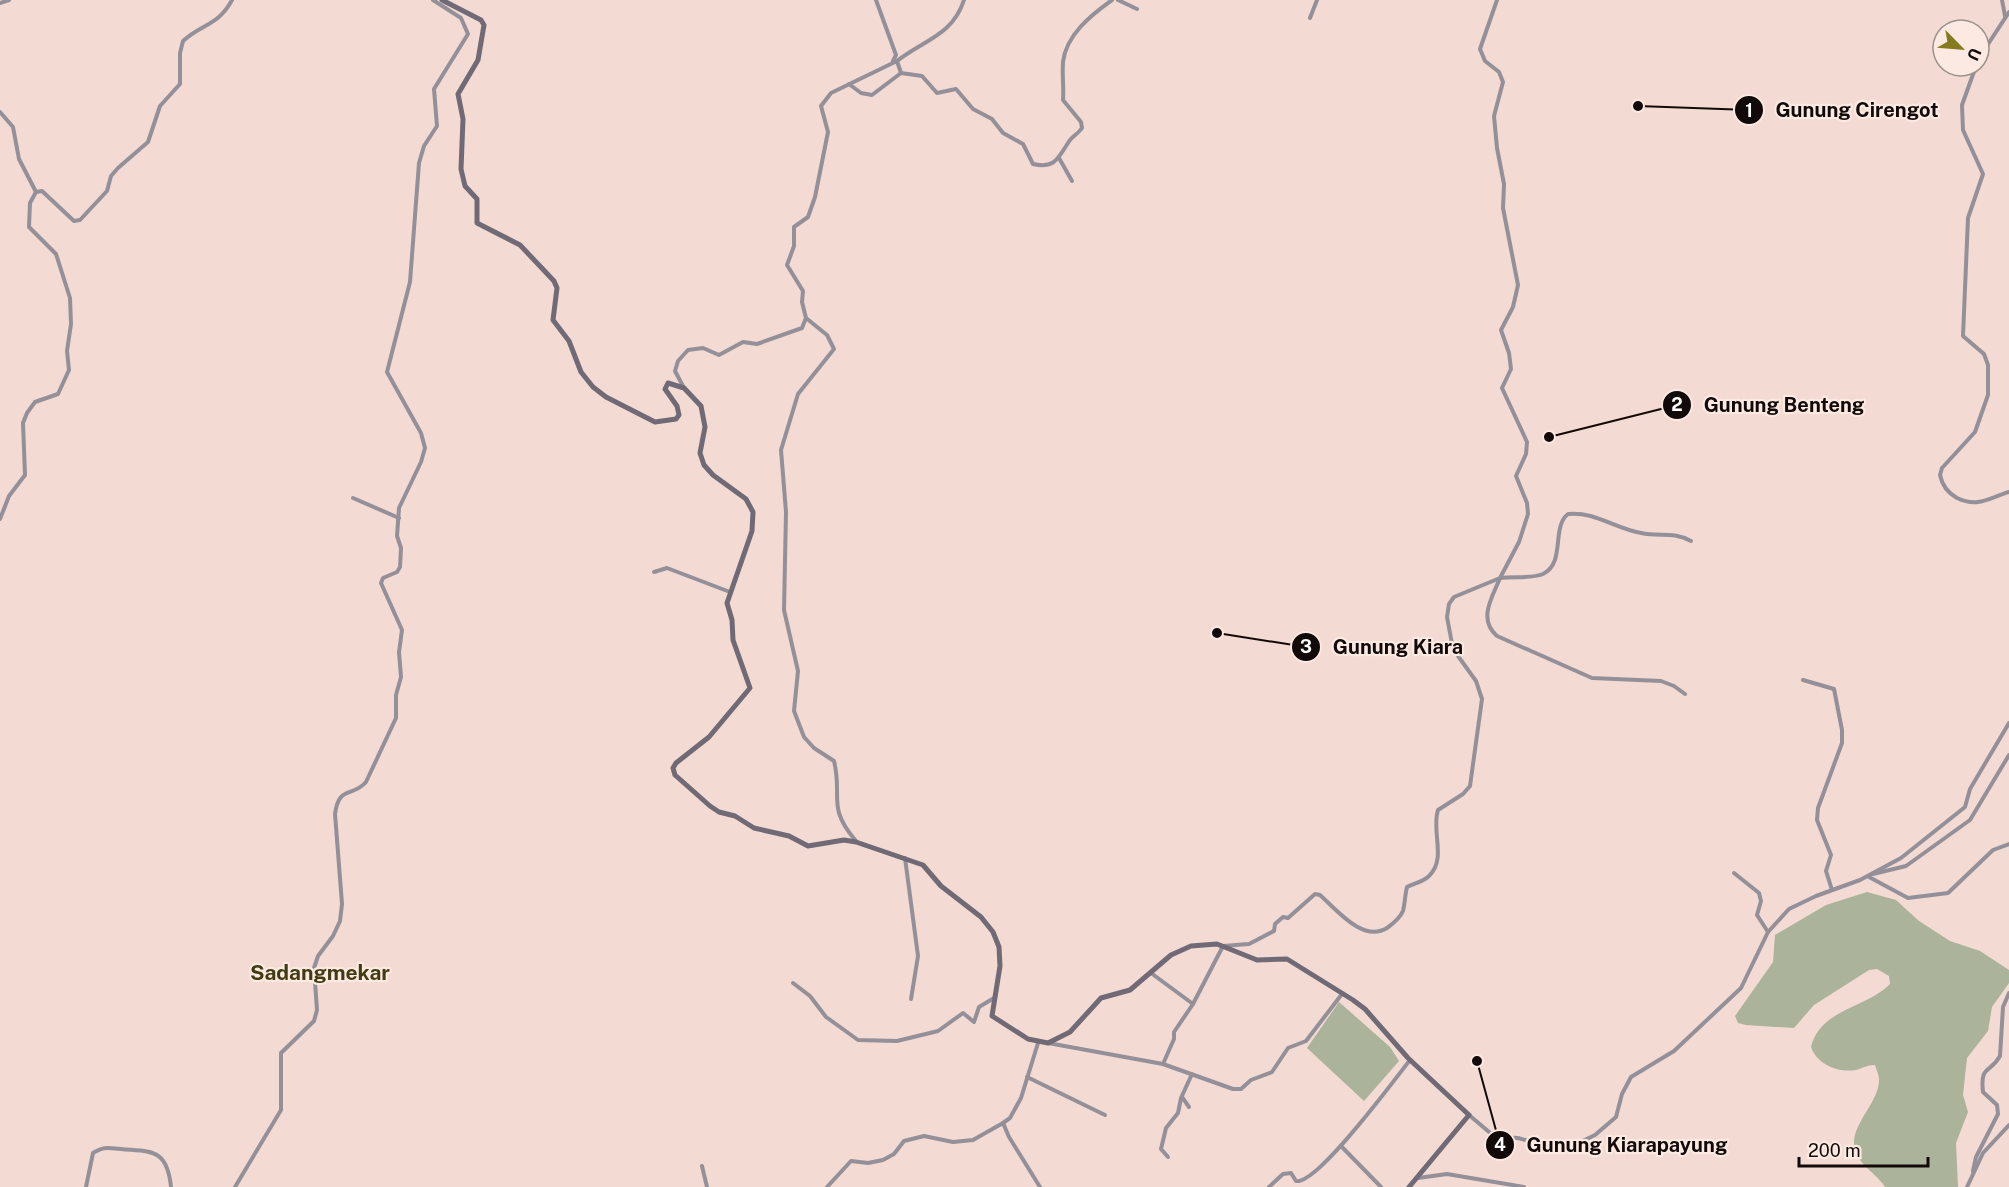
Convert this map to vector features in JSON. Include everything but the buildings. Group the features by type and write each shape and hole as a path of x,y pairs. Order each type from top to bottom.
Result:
{"street":[{"path":"0,3 9,0"},
{"path":"36,192 44,192 74,221 80,220 106,191 111,176 149,140 160,106 180,84 180,53 183,41 212,24 226,11 232,0"},
{"path":"235,1187 282,1106 281,1053 310,1026 316,1013 314,968 337,929 342,904 334,814 337,802 344,794 360,788 366,782 397,716 396,695 401,677 399,652 402,632 381,583 400,567 401,550 397,536 399,508 421,462 425,448 421,433 393,387 387,370 410,282 421,156 437,123 434,90 468,34 461,18 433,0"},
{"path":"442,0 481,20 484,25 480,38 479,55 458,94 464,126 461,169 465,186 477,199 477,223 520,245 554,281 557,288 553,320 569,341 581,372 593,387 655,422 676,419 680,415 677,406 665,389 666,385 676,383 684,388 700,405 703,414 705,430 700,453 704,465 713,475 746,499 753,512 752,531 727,603 732,620 732,636 750,689 709,738 676,763 673,768 675,775 719,812 735,816 754,828 789,836 808,846 844,840 856,842 923,865 941,886 981,917 993,932 1000,951 1000,975 991,1011 998,1021 1038,1043 1162,1064 1233,1089 1241,1089 1251,1080 1272,1072 1288,1048 1306,1041 1342,994"},
{"path":"876,0 896,55 883,68"},
{"path":"856,842 843,825 837,809 834,761 815,749 804,737 795,713 798,669 784,614 786,512 782,442 798,394 834,349 826,335 806,318 802,302 803,291 787,265 794,246 794,227 808,217 819,180 828,132 821,105 831,93 897,61 914,48 948,30 964,0"},
{"path":"849,84 861,93 872,95 901,73 922,76 937,93 956,89 972,109 992,119 1006,135 1023,144 1033,164 1046,165 1059,158 1070,140 1082,128 1080,121 1064,102 1065,55 1078,29 1112,0"},
{"path":"1118,0 1137,9"},
{"path":"1310,18 1317,0"},
{"path":"1497,0 1480,49 1485,61 1499,72 1503,82 1494,116 1504,184 1503,208 1518,285 1513,307 1501,330 1509,353 1511,369 1502,388 1527,441 1526,453 1516,481 1525,496 1528,512 1519,542 1500,578 1487,613 1489,625 1497,636 1590,678 1661,681 1685,694"},
{"path":"2002,0 2005,17"},
{"path":"1991,39 2009,12"},
{"path":"897,61 901,73"},
{"path":"1972,78 1962,105 1962,130 1963,136 1975,151 1983,174 1968,218 1964,336 1984,354 1988,365 1988,395 1975,432 1942,468 1940,475 1947,491 1968,503 1983,502 2009,492"},
{"path":"0,112 13,127 19,159 36,192"},
{"path":"1059,158 1072,181"},
{"path":"0,519 9,496 26,472 23,423 27,413 34,402 59,393 69,368 67,351 71,324 70,298 56,254 29,227 30,204 36,192"},
{"path":"684,388 675,370 678,361 688,350 700,347 723,354 743,342 757,344 802,328 806,318"},
{"path":"352,498 399,518"},
{"path":"1048,1043 1070,1032 1101,999 1131,990 1171,956 1191,946 1249,944 1274,931 1275,924 1283,916 1288,918 1315,894 1320,895 1345,918 1368,932 1382,931 1396,921 1403,910 1407,887 1428,878 1435,866 1437,856 1435,821 1438,810 1463,794 1473,779 1482,694 1475,679 1453,649 1448,617 1449,604 1453,598 1500,578 1535,576 1547,571 1556,558 1562,520 1571,514 1592,515 1627,530 1651,535 1676,534 1691,541"},
{"path":"654,572 667,568 730,592"},
{"path":"1803,680 1834,689 1842,730 1840,750 1818,808 1817,820 1831,855 1826,871 1833,890"},
{"path":"1223,946 1257,960 1287,959 1365,1009 1410,1060 1495,1137 1518,1138 1557,1149 1568,1148 1595,1135 1616,1117 1622,1094 1631,1077 1674,1051 1741,988 1768,932 1793,906 1870,875 1916,849 1965,807 1970,789 2009,723"},
{"path":"1870,875 1906,866 1970,820 2009,755"},
{"path":"1870,875 1908,898 1948,893 1993,850 2009,844"},
{"path":"905,858 918,956 911,999"},
{"path":"1734,873 1759,893 1761,902 1757,915 1768,932"},
{"path":"1162,1064 1171,1047 1174,1032 1223,946"},
{"path":"1151,973 1192,1004"},
{"path":"793,983 810,996 826,1017 848,1036 858,1040 895,1042 938,1031 963,1013 974,1022 979,1007 995,998"},
{"path":"1973,1172 1976,1157 1998,1114 1996,1105 1983,1092 1982,1077 1984,1070 2000,1056 2002,1007 2009,993"},
{"path":"827,1187 850,1161 868,1163 883,1160 890,1157 908,1139 930,1136 953,1142 968,1141 1003,1123 1015,1110 1038,1043"},
{"path":"1269,1187 1283,1174 1292,1173 1296,1181 1304,1181 1341,1146 1410,1060"},
{"path":"1168,1157 1161,1149 1163,1135 1178,1113 1182,1096 1192,1074"},
{"path":"1027,1077 1105,1115"},
{"path":"1182,1096 1189,1107"},
{"path":"1409,1187 1469,1115"},
{"path":"1003,1123 1009,1137 1040,1187"},
{"path":"1967,1187 1990,1143 2009,1125"},
{"path":"86,1187 93,1153 105,1146 143,1149 160,1158 167,1167 171,1187"},
{"path":"1341,1146 1381,1187"},
{"path":"702,1166 707,1187"},
{"path":"1414,1180 1446,1174 1524,1187"}],"green space":[{"path":"1867,892 1896,900 1919,921 1950,941 1980,951 2009,970 2009,983 1992,1007 1988,1031 1967,1058 1963,1095 1968,1112 1956,1143 1958,1187 1885,1187 1860,1160 1854,1141 1860,1123 1878,1088 1879,1077 1875,1065 1849,1071 1835,1069 1823,1063 1811,1047 1816,1034 1824,1024 1880,992 1890,984 1889,976 1877,969 1869,970 1814,1005 1794,1028 1746,1025 1738,1023 1735,1016 1773,962 1775,935 1826,905"},
{"path":"1339,1002 1390,1047 1399,1061 1364,1101 1307,1048"}],"place":[{"name":"Gunung Cirengot","path":"1638,106"},
{"name":"Gunung Benteng","path":"1549,437"},
{"name":"Gunung Kiara","path":"1217,633"},
{"name":"Gunung Kiarapayung","path":"1477,1061"}],"district":[{"name":"Sadangmekar","path":"320,973"}]}
